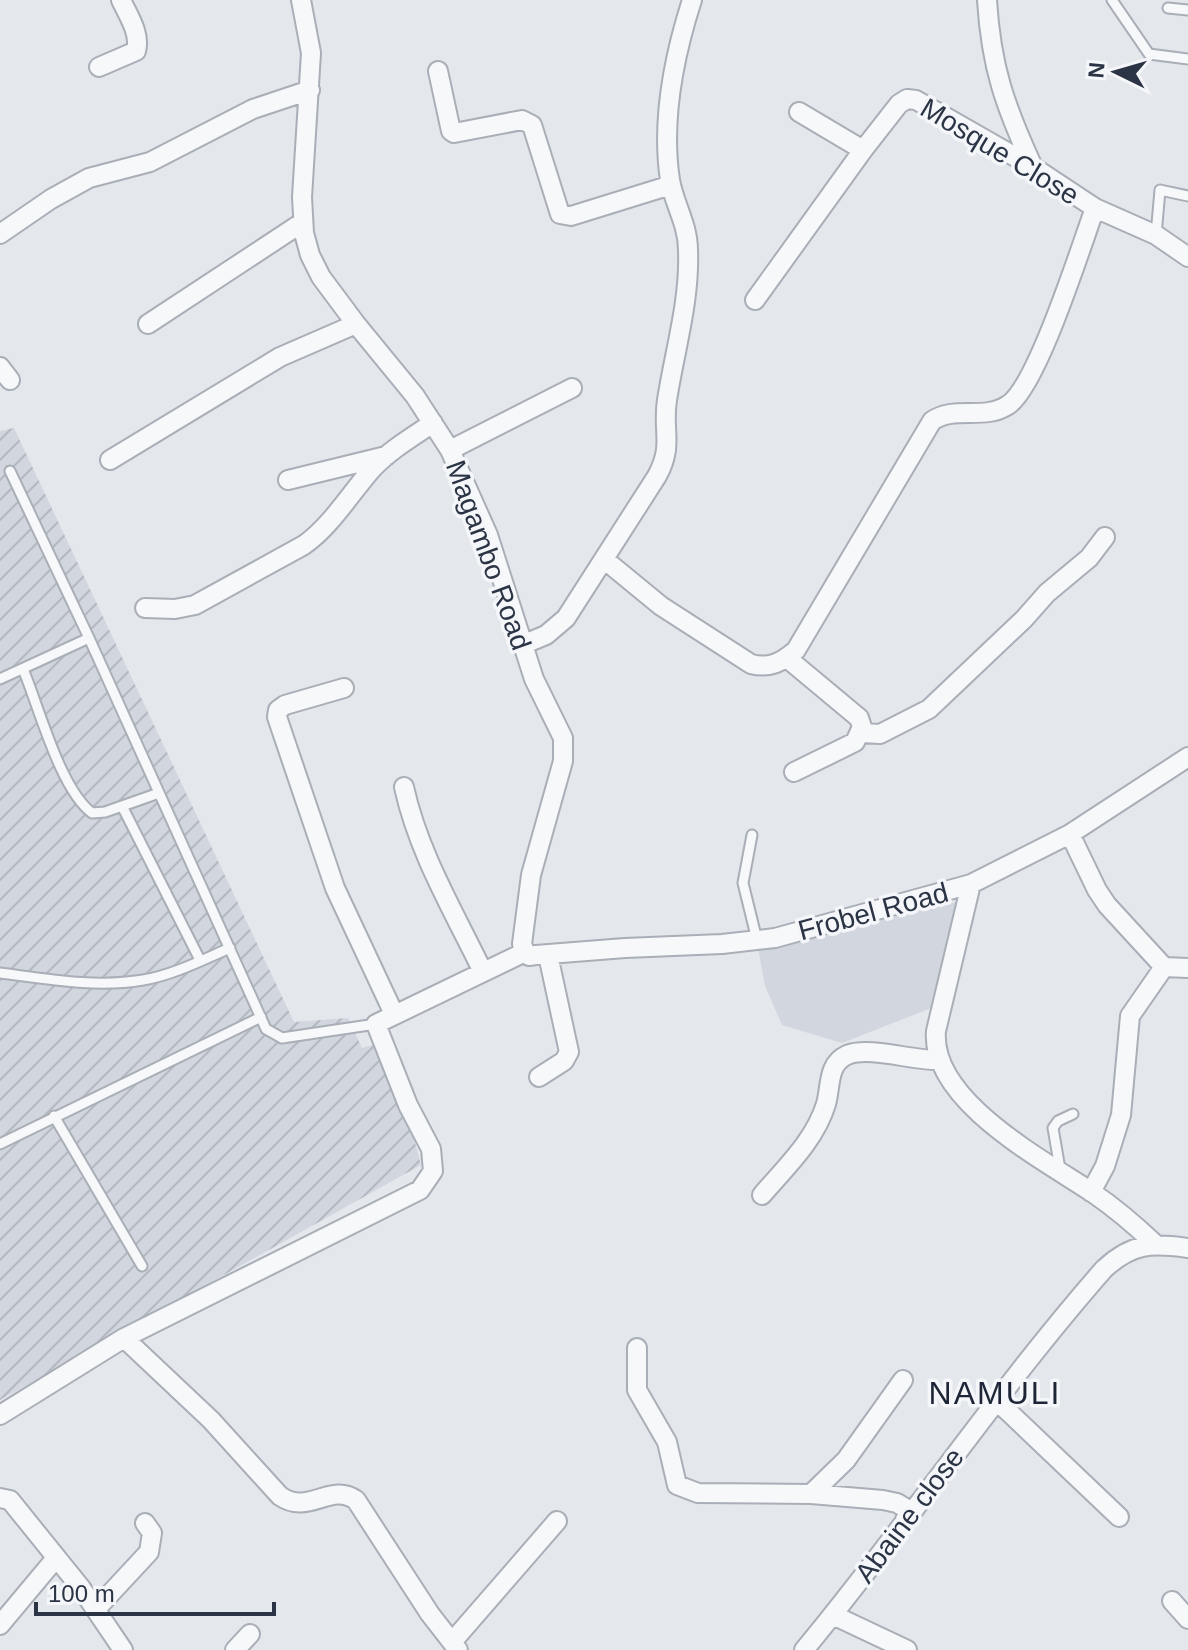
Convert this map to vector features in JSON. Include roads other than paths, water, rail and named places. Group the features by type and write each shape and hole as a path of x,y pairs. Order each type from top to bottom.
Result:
{"street":[{"path":"99,67 136,51 138,46 136,33 121,0"},
{"name":"Magambo Road","path":"301,0 311,53 302,197 303,222 310,255 321,277 393,367 450,450 488,535 534,679 559,726 564,752 531,875 522,944 525,952"},
{"path":"522,645 560,625 605,560 657,476 667,454 666,410 685,312 689,264 686,227 671,185 667,148 679,50 692,0"},
{"path":"987,0 993,62 1012,120 1033,167"},
{"path":"438,71 451,131 454,133 522,120 532,125 560,214 571,216 671,185"},
{"path":"0,234 51,199 89,178 150,162 264,104 310,90"},
{"name":"Mosque Close","path":"755,300 863,150 899,104 912,98 1033,167 1095,208 1156,235 1188,257"},
{"path":"799,112 863,150"},
{"path":"605,560 661,606 751,664 763,667 787,658 796,650 932,421 947,413 991,413 1005,408 1020,395 1048,336 1095,208"},
{"path":"148,324 303,222"},
{"path":"110,460 280,357 356,324"},
{"path":"450,450 572,388"},
{"path":"145,608 175,609 195,605 304,545 386,456 433,423"},
{"path":"288,480 386,456"},
{"path":"861,733 880,734 929,709 1024,619 1047,593 1089,558 1105,537"},
{"path":"787,658 859,718 861,733 855,742 794,772"},
{"path":"344,688 285,705 278,710 277,717 335,888 394,1014"},
{"name":"Frobel Road","path":"525,952 529,956 548,955 775,938 971,884 1070,834 1188,757"},
{"path":"404,787 409,811 428,858 483,972"},
{"path":"1070,834 1107,905 1164,967 1188,968"},
{"path":"971,884 936,1031 939,1060 956,1086 991,1125 1098,1197 1155,1244 1188,1248"},
{"path":"0,1415 124,1338 420,1190 433,1171 431,1149 408,1105 376,1024 525,952"},
{"path":"539,1077 564,1061 569,1052 548,955"},
{"path":"1098,1197 1121,1115 1128,1021 1164,967"},
{"path":"762,1195 812,1135 826,1102 828,1080 838,1062 846,1056 860,1053 923,1061 939,1060"},
{"name":"Abaine close","path":"802,1650 833,1615 996,1400 1104,1269 1125,1252 1155,1244"},
{"path":"124,1338 195,1403 288,1501 302,1504 337,1494 356,1500 430,1614 455,1646 557,1521"},
{"path":"637,1348 637,1390 667,1442 677,1485 698,1493 811,1494 883,1500 897,1503 912,1512 802,1650"},
{"path":"811,1494 846,1460 903,1380"},
{"path":"996,1400 1119,1517"},
{"path":"2,1495 96,1609 123,1650"},
{"path":"96,1609 149,1552 152,1533 145,1523"},
{"path":"0,1625 56,1558"},
{"path":"1172,1601 1188,1619"},
{"path":"833,1615 907,1650"},
{"path":"235,1650 250,1634"}],"lane":[{"path":"1112,0 1149,54 1188,59"},
{"path":"1168,8 1188,10"},
{"path":"1156,235 1160,190 1188,196"},
{"path":"10,471 266,1029 282,1038 376,1024"},
{"path":"0,679 89,638"},
{"path":"23,669 69,787 83,806 92,813 159,793"},
{"path":"122,806 200,960"},
{"path":"752,835 743,883 757,940"},
{"path":"0,973 81,983 142,980 230,948"},
{"path":"0,1144 261,1017"},
{"path":"1060,1173 1053,1128 1058,1121 1073,1114"},
{"path":"54,1116 142,1266"}],"district":[{"name":"NAMULI","path":"995,1393"}]}
